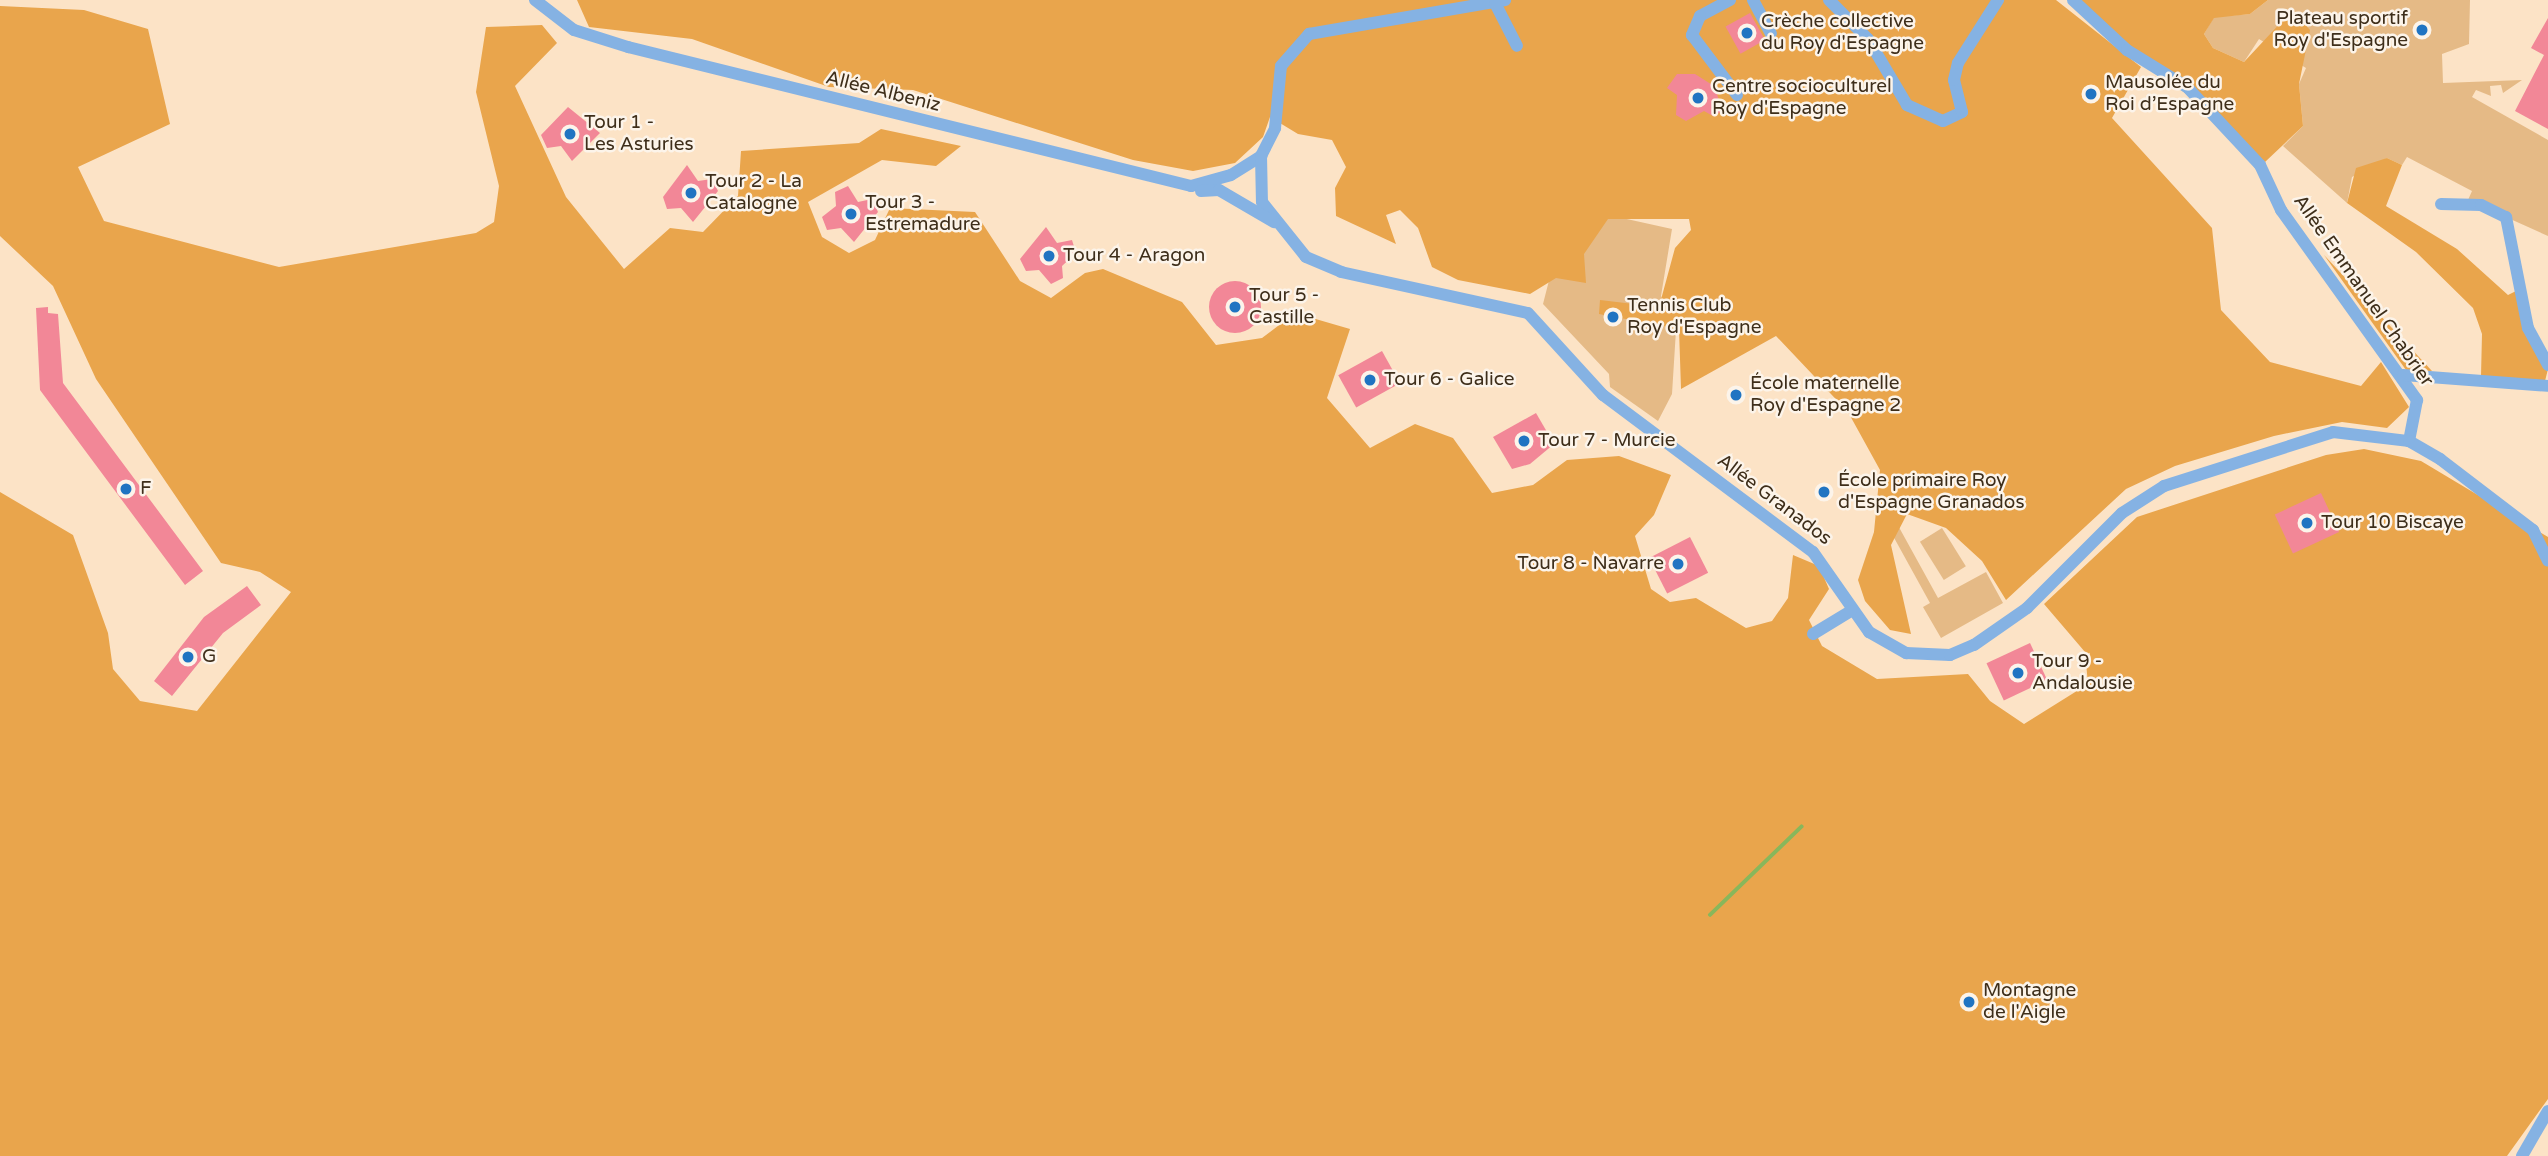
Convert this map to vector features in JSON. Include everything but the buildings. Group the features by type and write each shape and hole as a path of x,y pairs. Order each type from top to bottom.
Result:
{"street":[{"name":"Allée Albeniz","path":"535,0 561,23 610,42 1169,186 1204,186 1231,175 1261,156"},
{"path":"1730,0 1700,16 1692,35 1737,95"},
{"path":"1753,0 1771,34"},
{"path":"1829,0 1868,39 1907,105 1943,121 1962,112 1954,80 1958,63 1998,0"},
{"name":"Allée Emmanuel Chabrier","path":"2073,0 2127,50 2187,87 2260,164 2281,210 2403,375 2417,400 2409,441"},
{"path":"1261,156 1275,128 1281,66 1309,34 1500,1 1517,46"},
{"name":"Allée Granados","path":"1261,156 1258,190 1274,222 1297,250 1327,267 1528,313 1603,395 1813,552 1851,611 1869,632 1906,653 1963,652 2027,608 2122,513 2164,486 2315,435 2350,432 2409,441 2516,514 2533,530 2548,561"},
{"name":"Allée Albeniz","path":"1219,190 1231,175"},
{"name":"Allée Granados","path":"1169,186 1219,190 1274,222"},
{"path":"2441,204 2481,205 2506,217 2528,328 2548,365"},
{"path":"2403,375 2548,386"},
{"path":"1813,634 1851,611"},
{"path":"2522,1156 2548,1111"}],"shaded area":[{"path":"577,0 2056,0 2141,67 2112,118 2212,228 2221,310 2270,362 2361,386 2381,362 2409,407 2387,428 2342,422 2274,436 2175,466 2126,489 2006,600 1982,561 1946,528 1907,514 1891,545 1911,634 1890,630 1865,601 1858,580 1874,532 1880,470 1848,412 1776,336 1681,389 1679,329 1599,314 1600,300 1659,307 1675,248 1691,230 1689,219 1608,219 1584,254 1586,283 1556,278 1530,294 1458,280 1432,267 1418,228 1400,210 1386,215 1396,244 1336,216 1335,188 1346,167 1332,140 1298,134 1270,117 1263,137 1235,163 1193,171 1133,160 913,90 829,87 692,39 589,27"},
{"path":"2077,0 2268,0 2250,14 2214,18 2204,34 2213,48 2244,62 2285,18 2300,19 2310,30 2299,84 2303,126 2265,162"},
{"path":"2268,0 2470,0 2469,44 2442,54 2443,83 2522,80 2503,93 2501,85 2490,86 2491,96 2476,90 2472,97 2548,140 2548,236 2468,200 2472,191 2407,157 2402,165 2387,158 2352,177 2347,203 2283,146 2303,126 2299,84 2306,68 2259,39 2244,62 2213,48 2204,34 2214,17 2250,14"},
{"path":"0,6 84,10 148,29 170,124 78,167 104,221 279,267 476,233 494,222 499,186 476,92 486,27 542,25 557,43 515,86 566,197 624,269 670,228 703,232 738,196 741,151 859,143 881,129 961,146 936,166 882,160 808,202 822,237 849,253 875,240 890,208 975,212 1020,281 1051,298 1085,273 1103,269 1182,302 1216,345 1262,338 1295,313 1350,329 1327,398 1370,448 1415,424 1453,438 1492,493 1533,485 1567,460 1619,456 1671,475 1654,515 1635,536 1651,589 1670,602 1696,598 1746,628 1772,621 1788,598 1793,555 1819,566 1829,589 1809,620 1822,646 1877,679 1968,674 1990,701 2024,724 2088,684 2085,652 2044,604 2137,517 2326,455 2364,449 2421,461 2548,537 2548,1099 2507,1156 0,1156 0,492 73,535 108,633 113,669 140,701 197,711 291,592 260,572 221,563 96,379 53,286 0,236"},
{"path":"2387,158 2402,165 2386,206 2457,249 2508,295 2518,290 2548,369 2545,381 2481,376 2482,334 2473,308 2416,252 2347,203 2356,168"},
{"name":"Tennis Club Roy d'Espagne","path":"1568,206 1672,229 1661,296 1676,330 1672,394 1658,421 1610,387 1609,374 1543,304"},
{"path":"2324,255 2432,371 2406,370"},
{"path":"1895,520 1938,598 1986,572 2003,603 1941,638 1923,607 1930,603 1887,525"},
{"path":"1942,528 1966,566 1944,580 1920,542"}],"waterway":[{"path":"1710,915 1801,827"}],"place":[{"name":"Plateau sportif Roy d'Espagne","path":"2422,30"},
{"name":"Crèche collective du Roy d'Espagne","path":"1747,33"},
{"name":"Mausolée du Roi d’Espagne","path":"2091,94"},
{"name":"Centre socioculturel Roy d'Espagne","path":"1698,98"},
{"name":"Tour 1 - Les Asturies","path":"570,134"},
{"name":"Tour 2 - La Catalogne","path":"691,193"},
{"name":"Tour 3 - Estremadure","path":"851,214"},
{"name":"Tour 4 - Aragon","path":"1049,256"},
{"name":"Tour 5 - Castille","path":"1235,307"},
{"name":"Tennis Club Roy d'Espagne","path":"1613,317"},
{"name":"Tour 6 - Galice","path":"1370,380"},
{"name":"École maternelle Roy d'Espagne 2","path":"1736,395"},
{"name":"Tour 7 - Murcie","path":"1524,441"},
{"name":"F","path":"126,489"},
{"name":"École primaire Roy d'Espagne Granados","path":"1824,492"},
{"name":"Tour 10 Biscaye","path":"2307,523"},
{"name":"Tour 8 - Navarre","path":"1678,564"},
{"name":"G","path":"188,657"},
{"name":"Tour 9 - Andalousie","path":"2018,673"},
{"name":"Montagne de l'Aigle","path":"1969,1002"}]}
